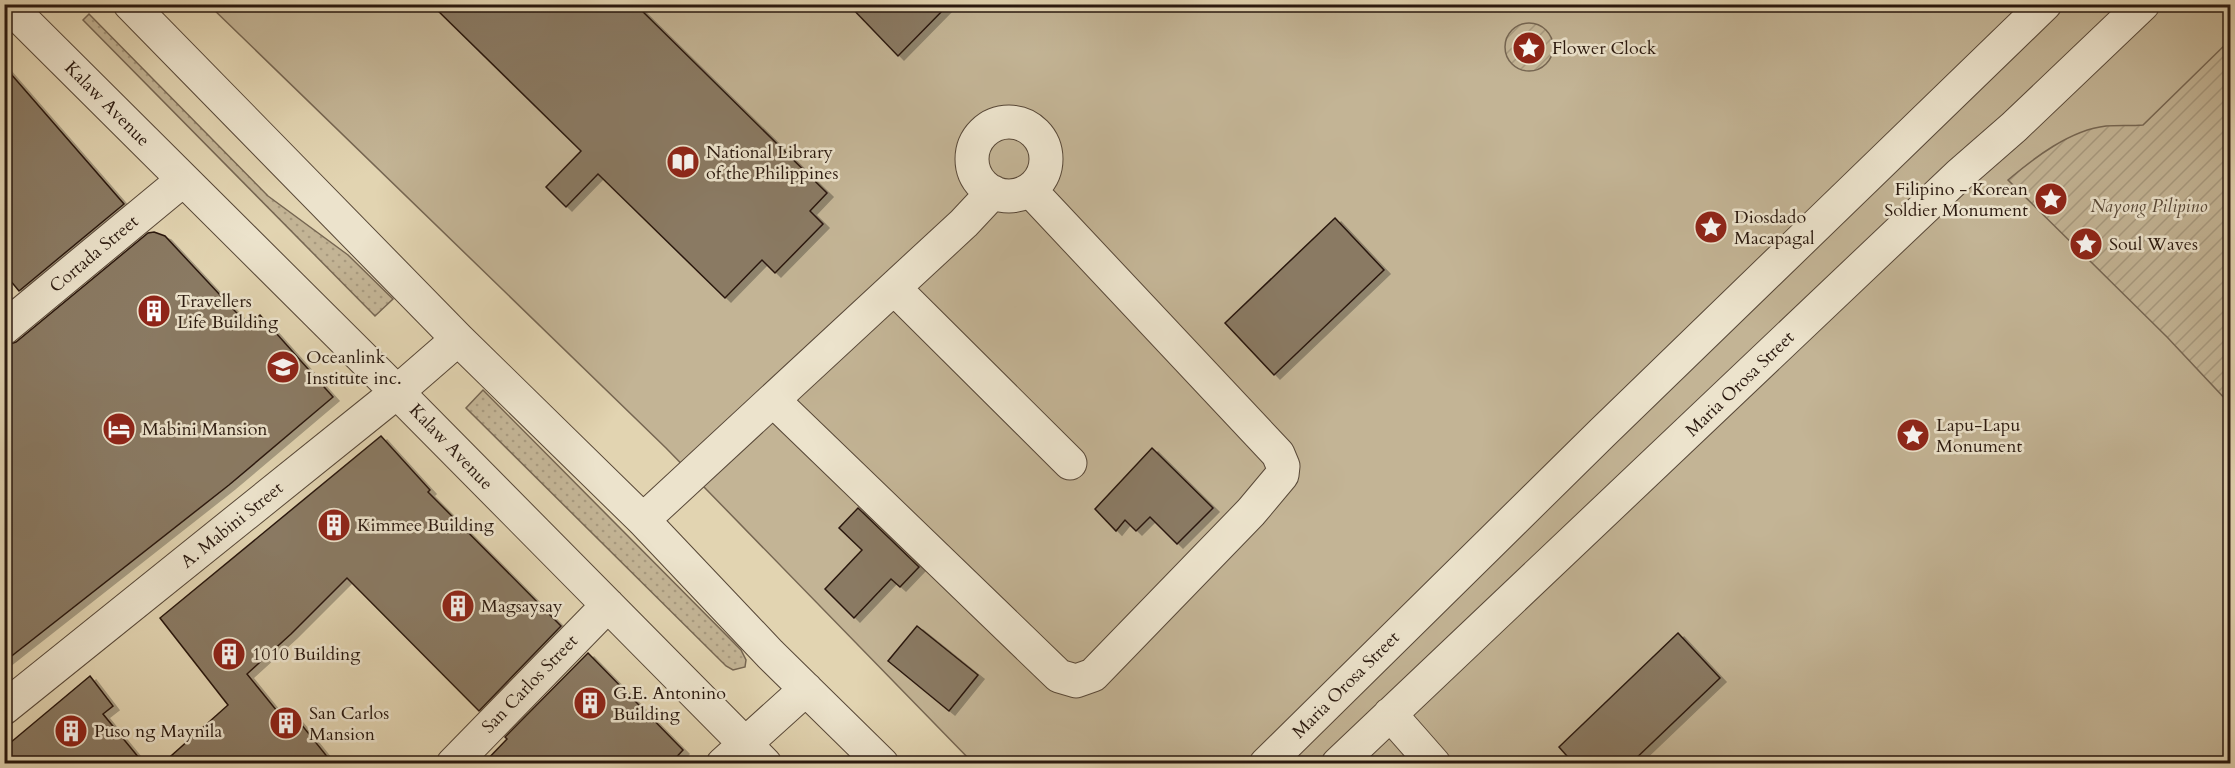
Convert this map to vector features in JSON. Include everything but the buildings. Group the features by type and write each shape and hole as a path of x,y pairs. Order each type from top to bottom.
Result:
{"street":[{"name":"Kalaw Avenue","path":"7,4 397,392 608,606 745,757"},
{"path":"130,4 458,339 643,520 806,689 882,764"},
{"name":"Maria Orosa Street","path":"1266,764 2044,4"},
{"name":"Maria Orosa Street","path":"1340,763 1959,175 2014,127 2143,4"},
{"path":"1005,122 1026,126 1036,134 1043,145 1046,158 1039,182 1029,190 1011,196 993,192 977,177 972,156 980,136 992,127 1005,122"},
{"name":"Cortada Street","path":"4,328 183,180"},
{"path":"774,400 1059,676 1076,681 1093,675 1251,512 1282,475 1284,466 1278,454 1029,190"},
{"path":"643,520 964,223 993,192"},
{"path":"894,288 1070,463"},
{"name":"A. Mabini Street","path":"4,708 397,392 458,339"},
{"name":"San Carlos Street","path":"453,764 608,606"},
{"path":"745,757 806,689"},
{"path":"1390,714 1434,764"}],"green space":[{"path":"209,5 2230,5 2230,763 973,763 666,448"},
{"path":"89,14 268,196 348,255 393,299 375,316 83,20"},
{"path":"1529,23 1546,30 1553,47 1546,64 1529,71 1512,64 1505,47 1512,30"},
{"name":"Nayong Pilipino","path":"2230,40 2230,404 2167,337 2008,180 2053,146 2079,133 2106,126 2143,125"},
{"path":"483,390 741,650 746,660 745,667 733,670 726,666 466,408"}],"place":[{"name":"Flower Clock","path":"1529,48"},
{"name":"National Library of the Philippines","path":"683,162"},
{"name":"Filipino - Korean Soldier Monument","path":"2051,199"},
{"name":"Diosdado Macapagal","path":"1711,227"},
{"name":"Soul Waves","path":"2086,244"},
{"name":"Travellers Life Building","path":"154,311"},
{"name":"Oceanlink Institute inc.","path":"283,367"},
{"name":"Mabini Mansion","path":"119,429"},
{"name":"Lapu-Lapu Monument","path":"1913,435"},
{"name":"Kimmee Building","path":"334,525"},
{"name":"Magsaysay","path":"458,606"},
{"name":"1010 Building","path":"229,654"},
{"name":"G.E. Antonino Building","path":"590,703"},
{"name":"San Carlos Mansion","path":"286,723"},
{"name":"Puso ng Maynila","path":"71,731"}]}
